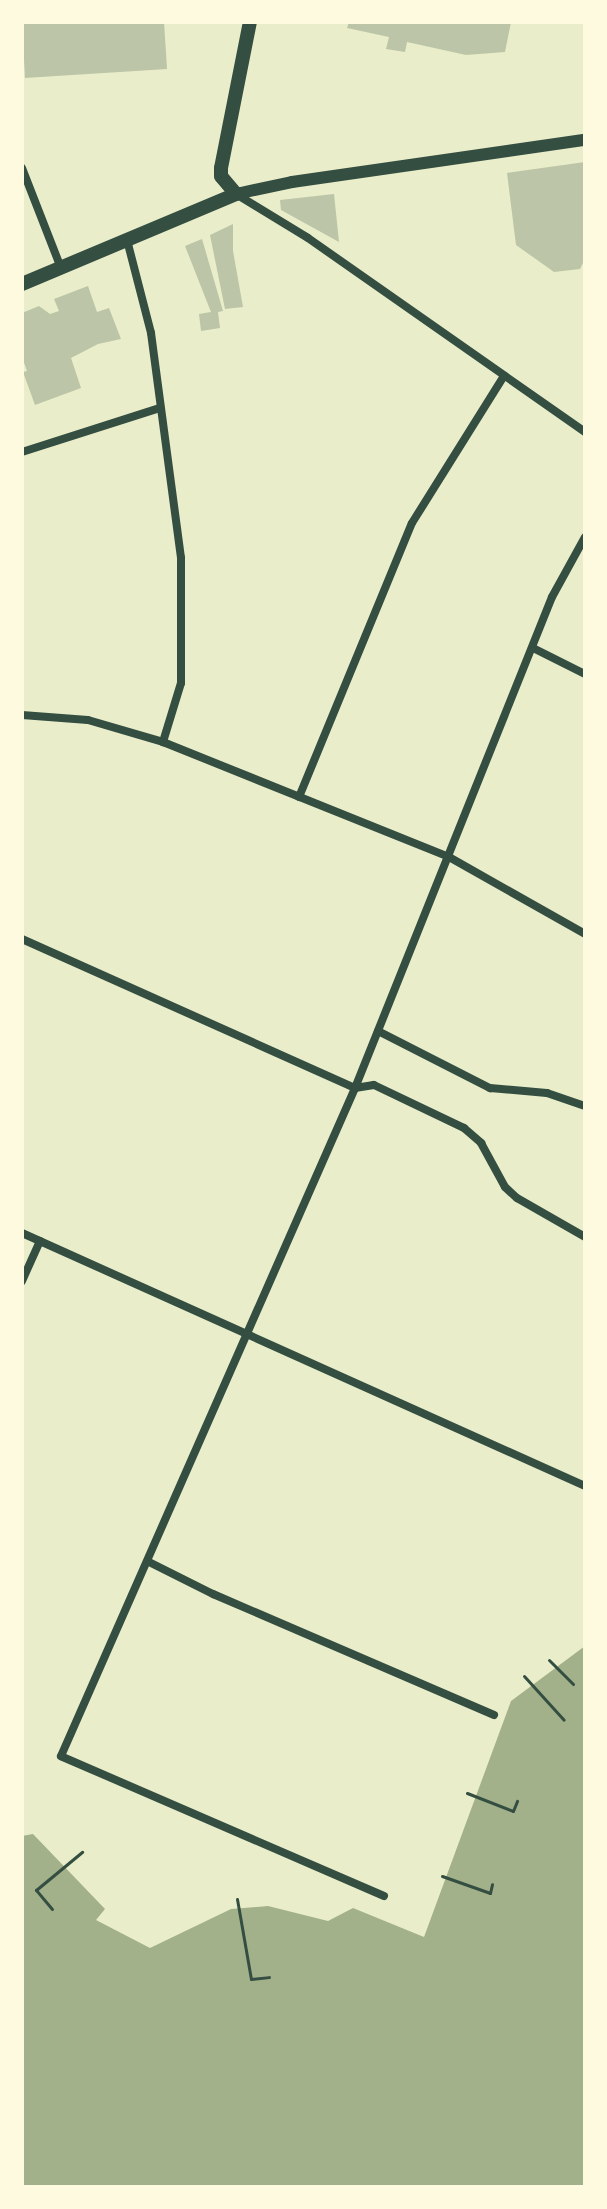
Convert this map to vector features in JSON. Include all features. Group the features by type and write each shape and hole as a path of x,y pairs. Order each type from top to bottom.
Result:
{"main road":[{"path":"236,194 221,176 221,168 250,22"},
{"path":"22,284 236,194 292,182 585,140"}],"street":[{"path":"22,168 24,181 61,268"},
{"path":"236,194 308,238 585,432"},
{"path":"127,240 149,320 179,535 181,683 163,742"},
{"path":"299,797 412,523 504,376"},
{"path":"22,452 160,408"},
{"path":"384,1896 61,1756 355,1088 552,597 585,537"},
{"path":"533,648 585,674"},
{"path":"22,715 88,720 163,742 449,857 585,934"},
{"path":"22,939 355,1088 374,1085 464,1128 481,1143 505,1187 517,1198 585,1237"},
{"path":"378,1031 490,1088 547,1093 585,1106"},
{"path":"22,1233 585,1486"},
{"path":"22,1281 40,1241"},
{"path":"149,1562 494,1715"}],"path":[{"path":"549,1660 573,1684"},
{"path":"524,1676 564,1720"},
{"path":"467,1793 513,1811 517,1801"},
{"path":"52,1909 36,1890 82,1852"},
{"path":"442,1876 490,1893 492,1884"},
{"path":"237,1899 251,1979 269,1977"}],"shaded area":[{"path":"585,1646 585,2187 22,2187 22,1836 33,1834 105,1909 96,1920 150,1948 231,1909 268,1906 328,1921 353,1908 424,1937 511,1701"}],"building":[{"path":"22,22 164,22 167,69 25,78"},
{"path":"349,22 511,22 505,52 466,55 407,42 405,52 386,49 389,37 347,28"},
{"path":"585,162 585,259 580,269 554,272 516,245 507,173"},
{"path":"334,194 339,242 281,210 280,200"},
{"path":"233,224 233,251 243,307 225,309 210,235"},
{"path":"202,239 223,311 218,312 220,328 201,331 199,314 211,312 185,246"},
{"path":"88,286 97,312 109,308 121,339 98,344 71,358 81,388 35,405 23,372 27,371 22,357 22,313 39,306 50,314 59,311 54,299"}]}
